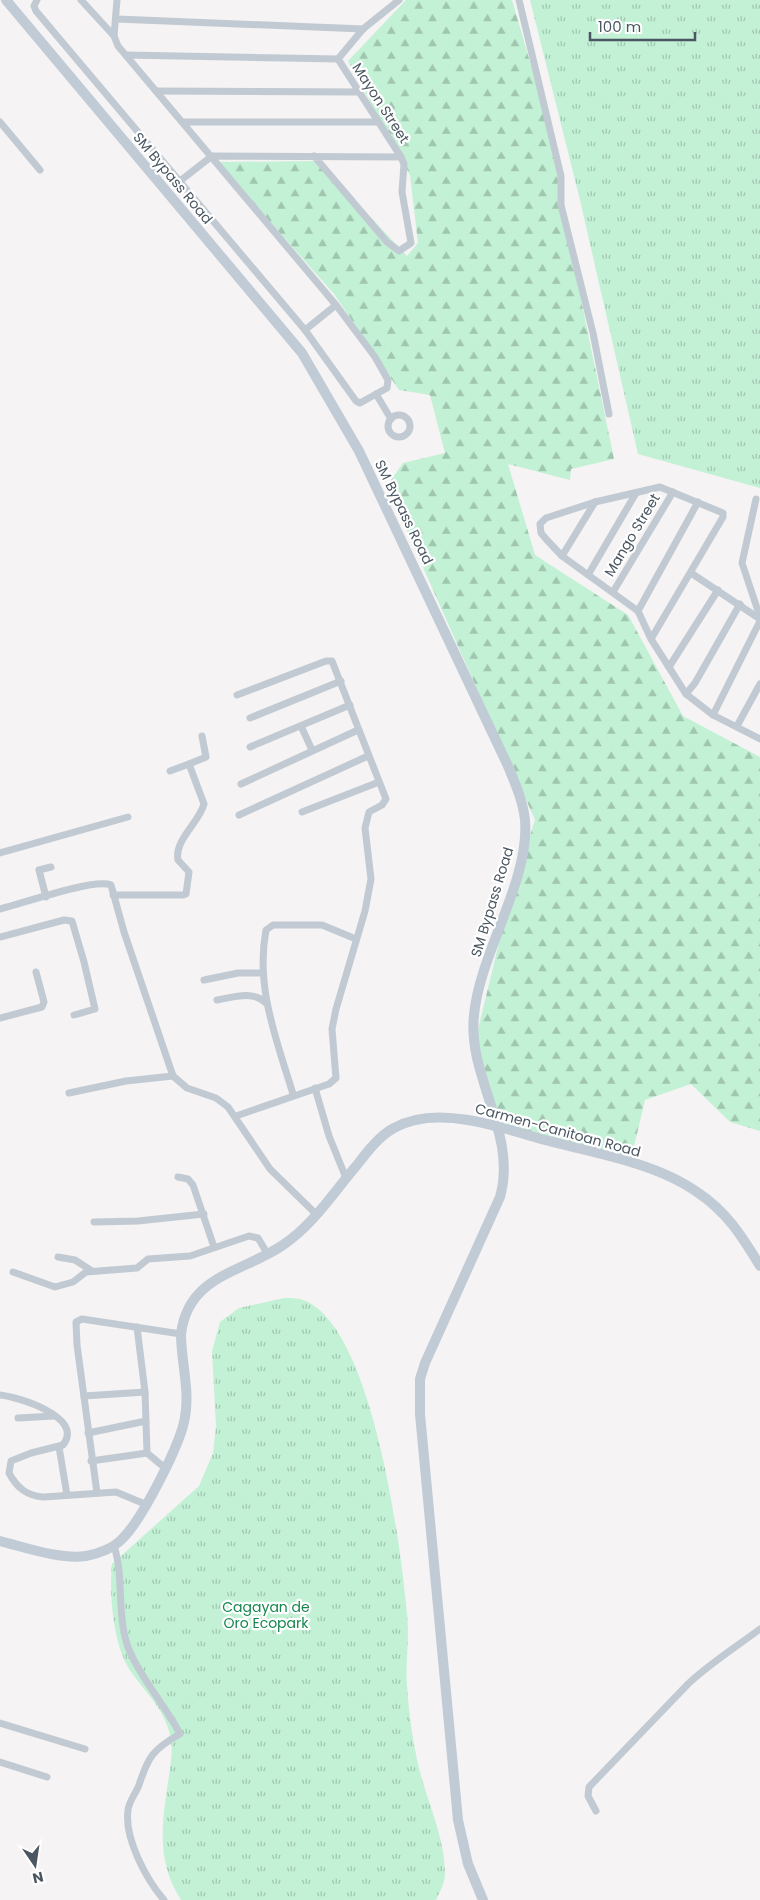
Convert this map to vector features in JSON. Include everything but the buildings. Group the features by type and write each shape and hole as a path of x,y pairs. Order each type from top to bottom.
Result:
{"street":[{"name":"SM Bypass Road","path":"6,0 302,353 359,451 511,772 521,800 525,820 522,858 477,998 473,1027 478,1062 497,1126 504,1158 502,1190 425,1364 419,1393 458,1820 468,1864 483,1900"},
{"path":"37,0 34,6 36,11 305,330 358,403 387,388 388,380 375,357 336,305 126,55 114,36 81,0"},
{"path":"114,36 118,0"},
{"name":"Mayon Street","path":"399,0 363,30 338,59 401,157"},
{"path":"519,0 561,176 561,205 595,341 609,414"},
{"path":"117,19 363,30"},
{"path":"126,55 338,59"},
{"path":"156,91 359,92"},
{"path":"0,122 40,170"},
{"path":"182,122 378,122"},
{"path":"180,181 212,156 314,156 401,157 404,164 402,192 411,243 408,247 399,251 370,224 314,156"},
{"path":"305,330 336,305"},
{"path":"376,394 391,419"},
{"path":"651,639 723,517 721,510 660,486 595,502 546,518 540,524 541,532 562,556 638,610 651,639 686,694 713,715 760,738"},
{"name":"Mango Street","path":"612,592 673,492"},
{"path":"588,574 636,493"},
{"path":"713,715 760,619 742,563 756,500"},
{"path":"562,556 595,502"},
{"path":"638,610 698,502"},
{"path":"691,573 760,619"},
{"path":"669,667 718,590"},
{"path":"686,694 695,683 740,604"},
{"path":"236,1116 293,1094 329,1084 336,1078 333,1024 365,911 372,874 365,822 369,812 382,805 386,799 358,730 334,662 330,660 237,695"},
{"path":"250,718 341,682"},
{"path":"737,726 760,684"},
{"path":"250,747 350,706"},
{"path":"301,726 312,750"},
{"path":"241,784 358,730"},
{"path":"170,771 206,757 202,736"},
{"path":"239,814 368,756"},
{"path":"114,895 148,893 183,896 186,894 189,872 178,860 177,851 198,820 204,804 189,764"},
{"path":"302,812 379,782"},
{"path":"0,853 128,817"},
{"path":"46,897 38,874 39,870 51,867"},
{"path":"0,909 80,887 104,883 111,885 124,932 173,1076 187,1088 222,1101 236,1116 270,1169 317,1215"},
{"path":"0,937 64,920 72,921 95,1009 74,1015"},
{"path":"293,1094 266,1003 263,945 266,930 273,925 322,924 356,939"},
{"path":"0,1018 42,1007 44,1002 36,972"},
{"path":"204,980 238,973 263,973"},
{"path":"217,1000 248,995 259,996 266,1003"},
{"path":"69,1092 126,1081 173,1076"},
{"path":"315,1088 329,1136 346,1178"},
{"name":"Carmen-Canitoan Road","path":"0,1541 74,1557 92,1555 114,1546 129,1531 165,1468 185,1417 186,1404 181,1334 188,1306 199,1293 222,1276 267,1253 298,1234 317,1215 380,1139 393,1128 406,1123 420,1119 467,1120 497,1126 652,1170 679,1181 701,1194 728,1217 760,1266"},
{"path":"178,1177 183,1177 190,1181 204,1214 214,1247"},
{"path":"94,1222 138,1222 204,1214"},
{"path":"14,1272 55,1287 73,1282 82,1273 137,1268 148,1260 190,1256 252,1236 261,1241 267,1253"},
{"path":"58,1257 75,1260 92,1271"},
{"path":"97,1493 91,1461 76,1322 82,1319 181,1334"},
{"path":"137,1327 145,1392 147,1453"},
{"path":"84,1396 145,1392"},
{"path":"0,1395 30,1402 54,1416 68,1430 66,1441 59,1447 22,1455 12,1461 9,1473 15,1484 30,1494 44,1497 121,1493 145,1504"},
{"path":"18,1418 54,1416"},
{"path":"88,1433 146,1421"},
{"path":"59,1447 67,1495"},
{"path":"91,1461 147,1453 165,1468"},
{"path":"114,1546 126,1641 134,1660 166,1707 180,1734 161,1745 148,1759 136,1794 128,1807 127,1815 136,1858 164,1900"},
{"path":"596,1811 588,1796 589,1787 704,1669 726,1656 760,1629"},
{"path":"0,1723 85,1749"},
{"path":"0,1762 48,1777"}],"green space":[{"path":"406,0 512,0 555,148 560,198 614,459 571,469 570,480 508,464 535,555 628,615 683,716 760,757 760,1131 730,1122 691,1084 645,1100 630,1163 504,1128 474,1046 512,889 535,820 387,486 403,463 445,453 430,395 399,390 334,294 217,162 318,161 407,256 418,243 410,175 348,61"},
{"path":"530,0 760,0 760,488 638,454 580,200"},
{"name":"Cagayan de Oro Ecopark","path":"284,1298 303,1300 327,1318 348,1350 365,1393 379,1442 390,1492 404,1583 408,1623 407,1686 415,1751 439,1836 444,1862 445,1878 436,1900 181,1900 173,1885 164,1857 163,1828 172,1750 171,1740 161,1712 131,1672 120,1649 112,1605 112,1564 199,1486 213,1453 216,1426 212,1351 220,1322 239,1308"}]}
